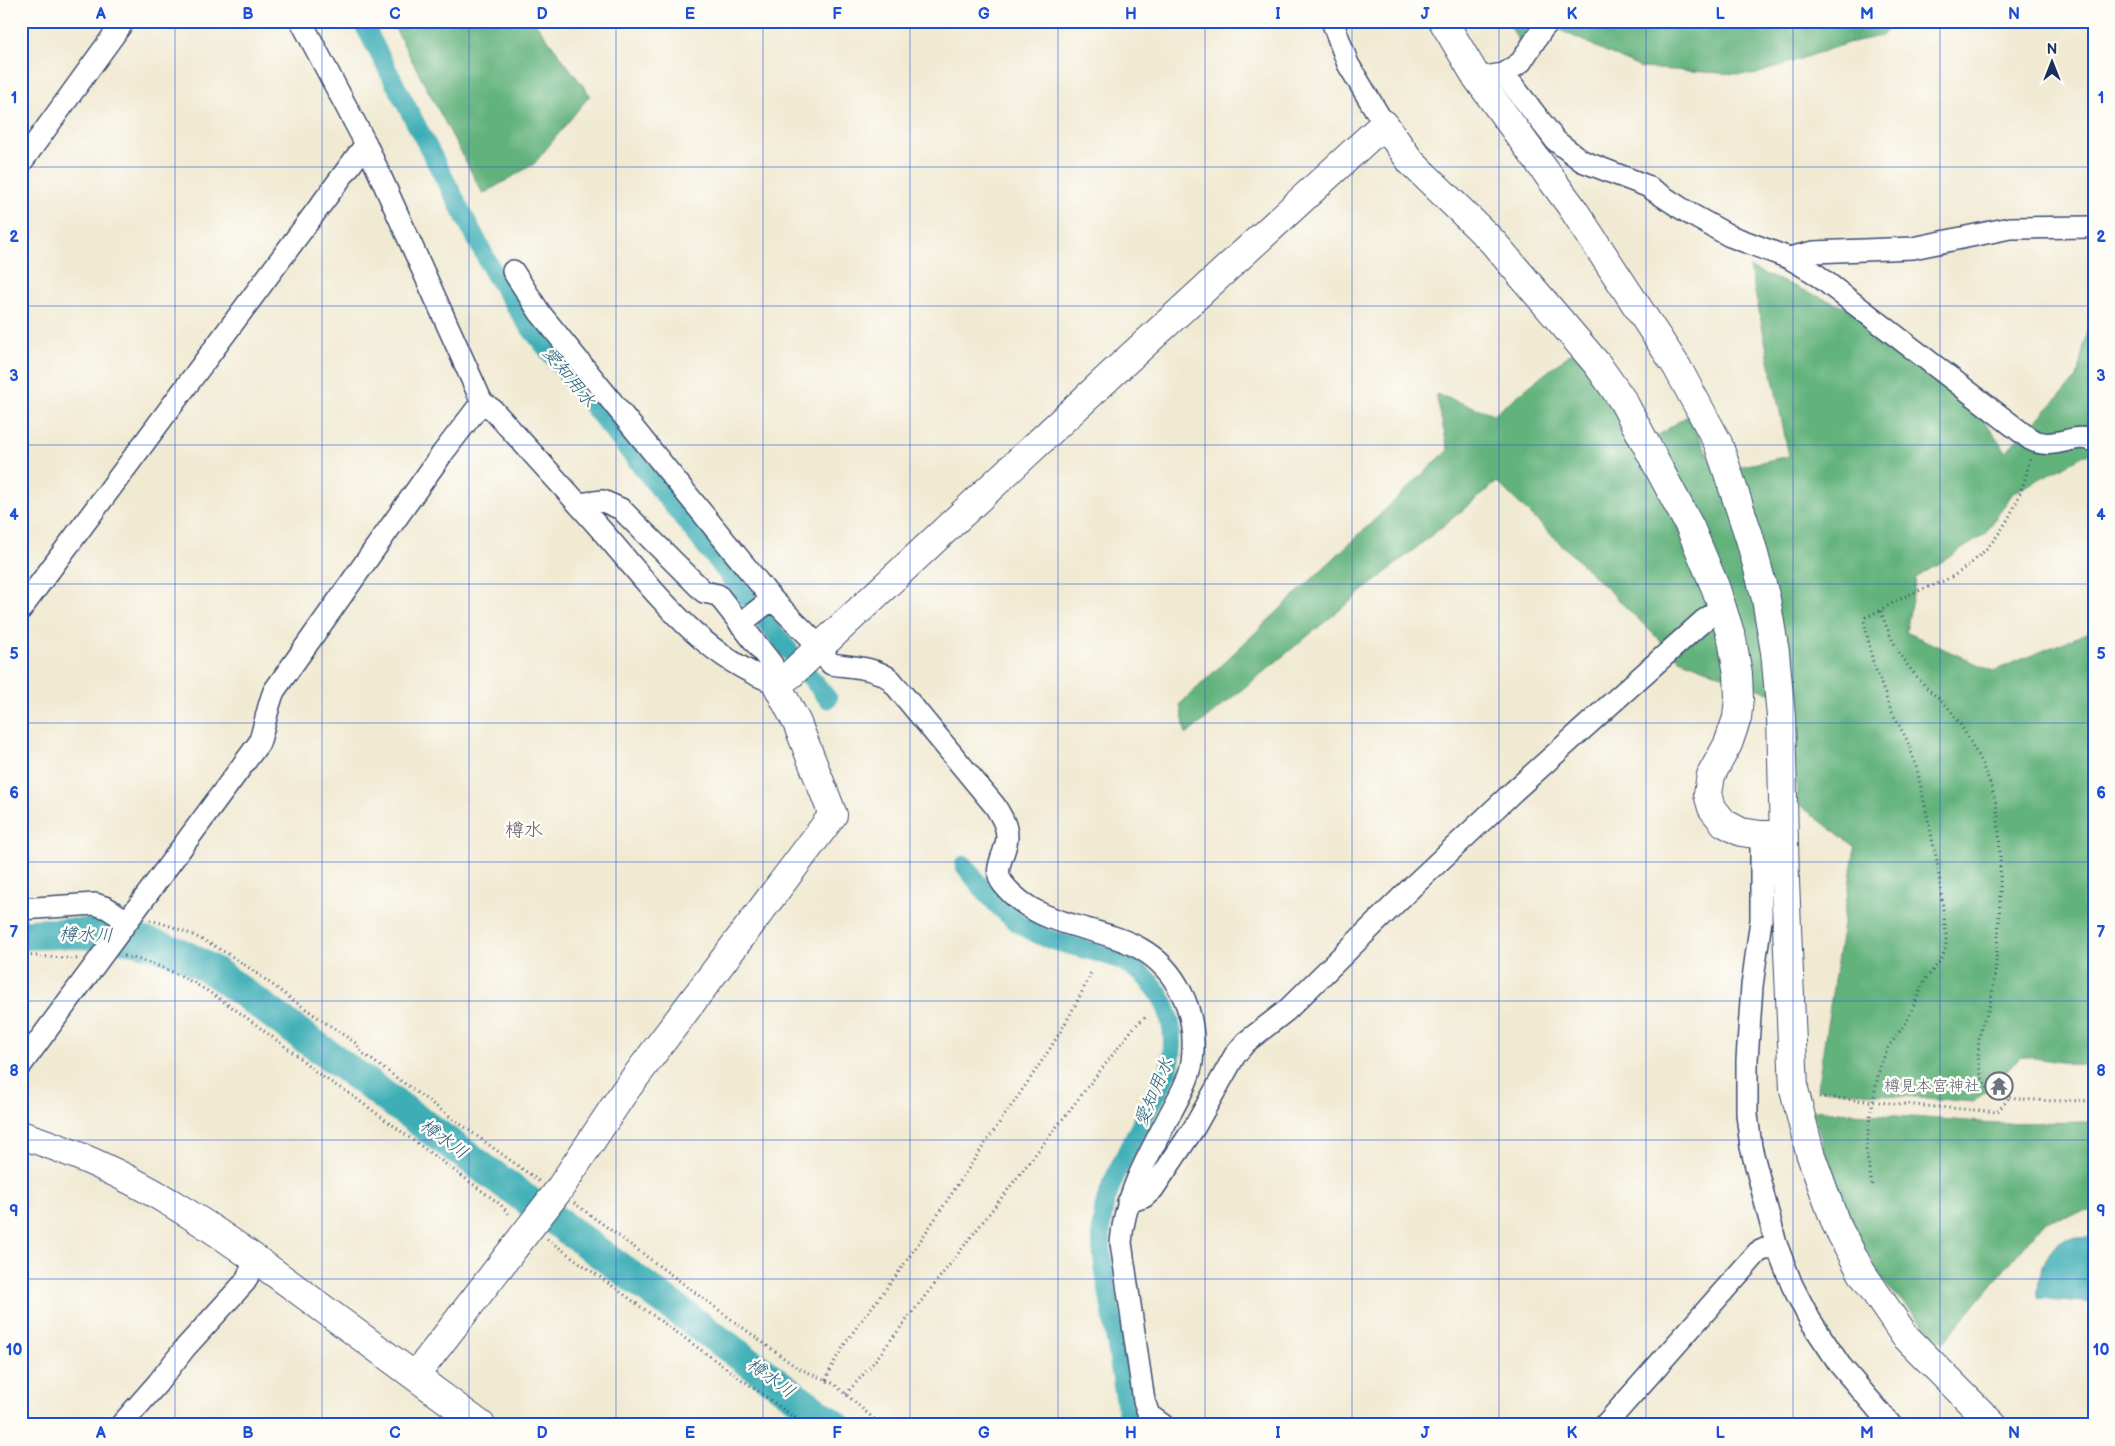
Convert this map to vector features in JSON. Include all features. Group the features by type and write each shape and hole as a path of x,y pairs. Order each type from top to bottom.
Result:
{"street":[{"path":"21,163 124,21"},
{"path":"301,21 366,144 482,402 493,410 687,626 731,661 758,677 783,679 817,650 1112,373 1384,124"},
{"path":"1332,21 1348,64 1384,124 1411,162 1492,241 1602,371 1623,401 1690,527 1716,589 1732,640 1738,674 1739,698 1737,718 1728,744 1711,775 1708,794 1712,808 1724,823 1742,832 1772,835"},
{"path":"1443,21 1477,78 1571,206 1677,367 1718,443 1750,539 1766,599 1775,652 1781,717 1772,835 1752,986 1747,1051 1747,1114 1750,1148 1776,1244 1792,1285 1810,1320 1840,1365 1868,1401 1891,1425"},
{"path":"1477,78 1504,74 1521,62 1543,28 1550,21"},
{"path":"1504,74 1556,141 1582,161 1648,186 1690,214 1730,236 1789,258 1814,272 2034,441 2051,445 2080,438 2094,441"},
{"path":"21,609 366,144"},
{"path":"1789,258 1814,252 1913,248 2010,228 2094,228"},
{"path":"513,271 540,313 772,599 817,650 831,664 872,670 882,673 890,679 995,806 1005,824 1007,839 998,870 1002,883 1023,902 1043,916 1061,923 1104,932 1132,942 1165,967 1178,986 1185,1000 1191,1020 1192,1063 1184,1086 1140,1172 1128,1202 1124,1214 1121,1243 1144,1401 1149,1415 1163,1425"},
{"path":"21,1065 259,743 268,706 274,691 283,677 442,454 482,402"},
{"path":"415,1376 532,1226 558,1191 624,1092 833,814 796,723 783,679 718,595 704,592 621,509 603,501 578,504"},
{"path":"740,624 772,599"},
{"path":"1128,1202 1144,1196 1153,1189 1194,1128 1235,1056 1246,1042 1286,1011 1413,886 1514,791 1703,621 1722,608"},
{"path":"1772,835 1794,1089 1810,1153 1836,1224 1862,1273 1905,1336 1993,1425"},
{"path":"21,909 95,904 107,908 116,937"},
{"path":"21,1135 105,1167 191,1214 256,1259 481,1425"},
{"path":"1605,1425 1758,1252 1776,1244"},
{"path":"121,1425 185,1348 245,1282 256,1259"}],"path":[{"path":"2079,21 2094,28"},
{"path":"1872,1185 1866,1152 1880,1066 1888,1048 1906,1021 1925,980 1942,960 1946,948 1946,932 1937,861 1917,769 1908,742 1890,708 1873,662 1864,622 1866,616 1881,611 1899,599 1952,576 1992,543 2006,526 2020,496 2034,441"},
{"path":"1881,611 1889,635 1899,655 1928,690 1945,703 1976,752 1995,795 1999,837 1999,899 1992,995 1979,1041 1984,1083 1990,1090 2009,1098 2094,1101"},
{"path":"21,955 116,937 143,918 165,924 219,947 357,1044 361,1052 524,1171 558,1191 796,1367 826,1380 846,1394 881,1425"},
{"path":"116,937 154,964 192,981 210,992 298,1056 327,1080 346,1091 500,1204 521,1227 532,1226 805,1425"},
{"path":"826,1380 830,1367 902,1268 1040,1064 1085,988 1092,970"},
{"path":"846,1394 870,1367 1135,1026 1147,1016"},
{"path":"1814,1097 1997,1112 2009,1098"}],"green space":[{"path":"391,21 534,21 590,95 534,164 483,194"},
{"path":"1508,21 1536,21 1519,42"},
{"path":"1569,21 1895,21 1882,36 1848,43 1753,75 1641,68 1560,30"},
{"path":"1750,268 1853,311 1971,403 2006,451 2077,378 2094,297 2094,450 2013,493 1984,535 1916,578 1906,632 1993,671 2094,630 2094,1067 2021,1056 1974,1102 1817,1089 1855,847 1798,804 1788,700 1679,659 1497,482 1186,735 1180,704 1448,450 1436,394 1494,414 1575,350 1641,447 1690,414 1715,472 1789,456"},
{"path":"1812,1110 1995,1123 2094,1122 2094,1210 2045,1221 1943,1343 1885,1284 1843,1210"}],"water":[{"path":"2094,1236 2094,1303 2038,1298 2040,1275 2050,1252 2061,1241"}],"waterway":[{"name":"愛知用水","path":"362,21 495,275 526,323 828,699"},
{"name":"愛知用水","path":"964,865 998,906 1007,915 1029,930 1057,942 1116,959 1143,975 1160,996 1171,1024 1172,1054 1169,1069 1115,1176 1106,1200 1101,1229 1105,1273 1129,1425"},
{"name":"樽水川","path":"21,935 79,934 136,940 179,953 215,972 835,1425"}],"place":[{"name":"樽見本宮神社","path":"1999,1086"}],"district":[{"name":"樽水","path":"524,830"}]}
